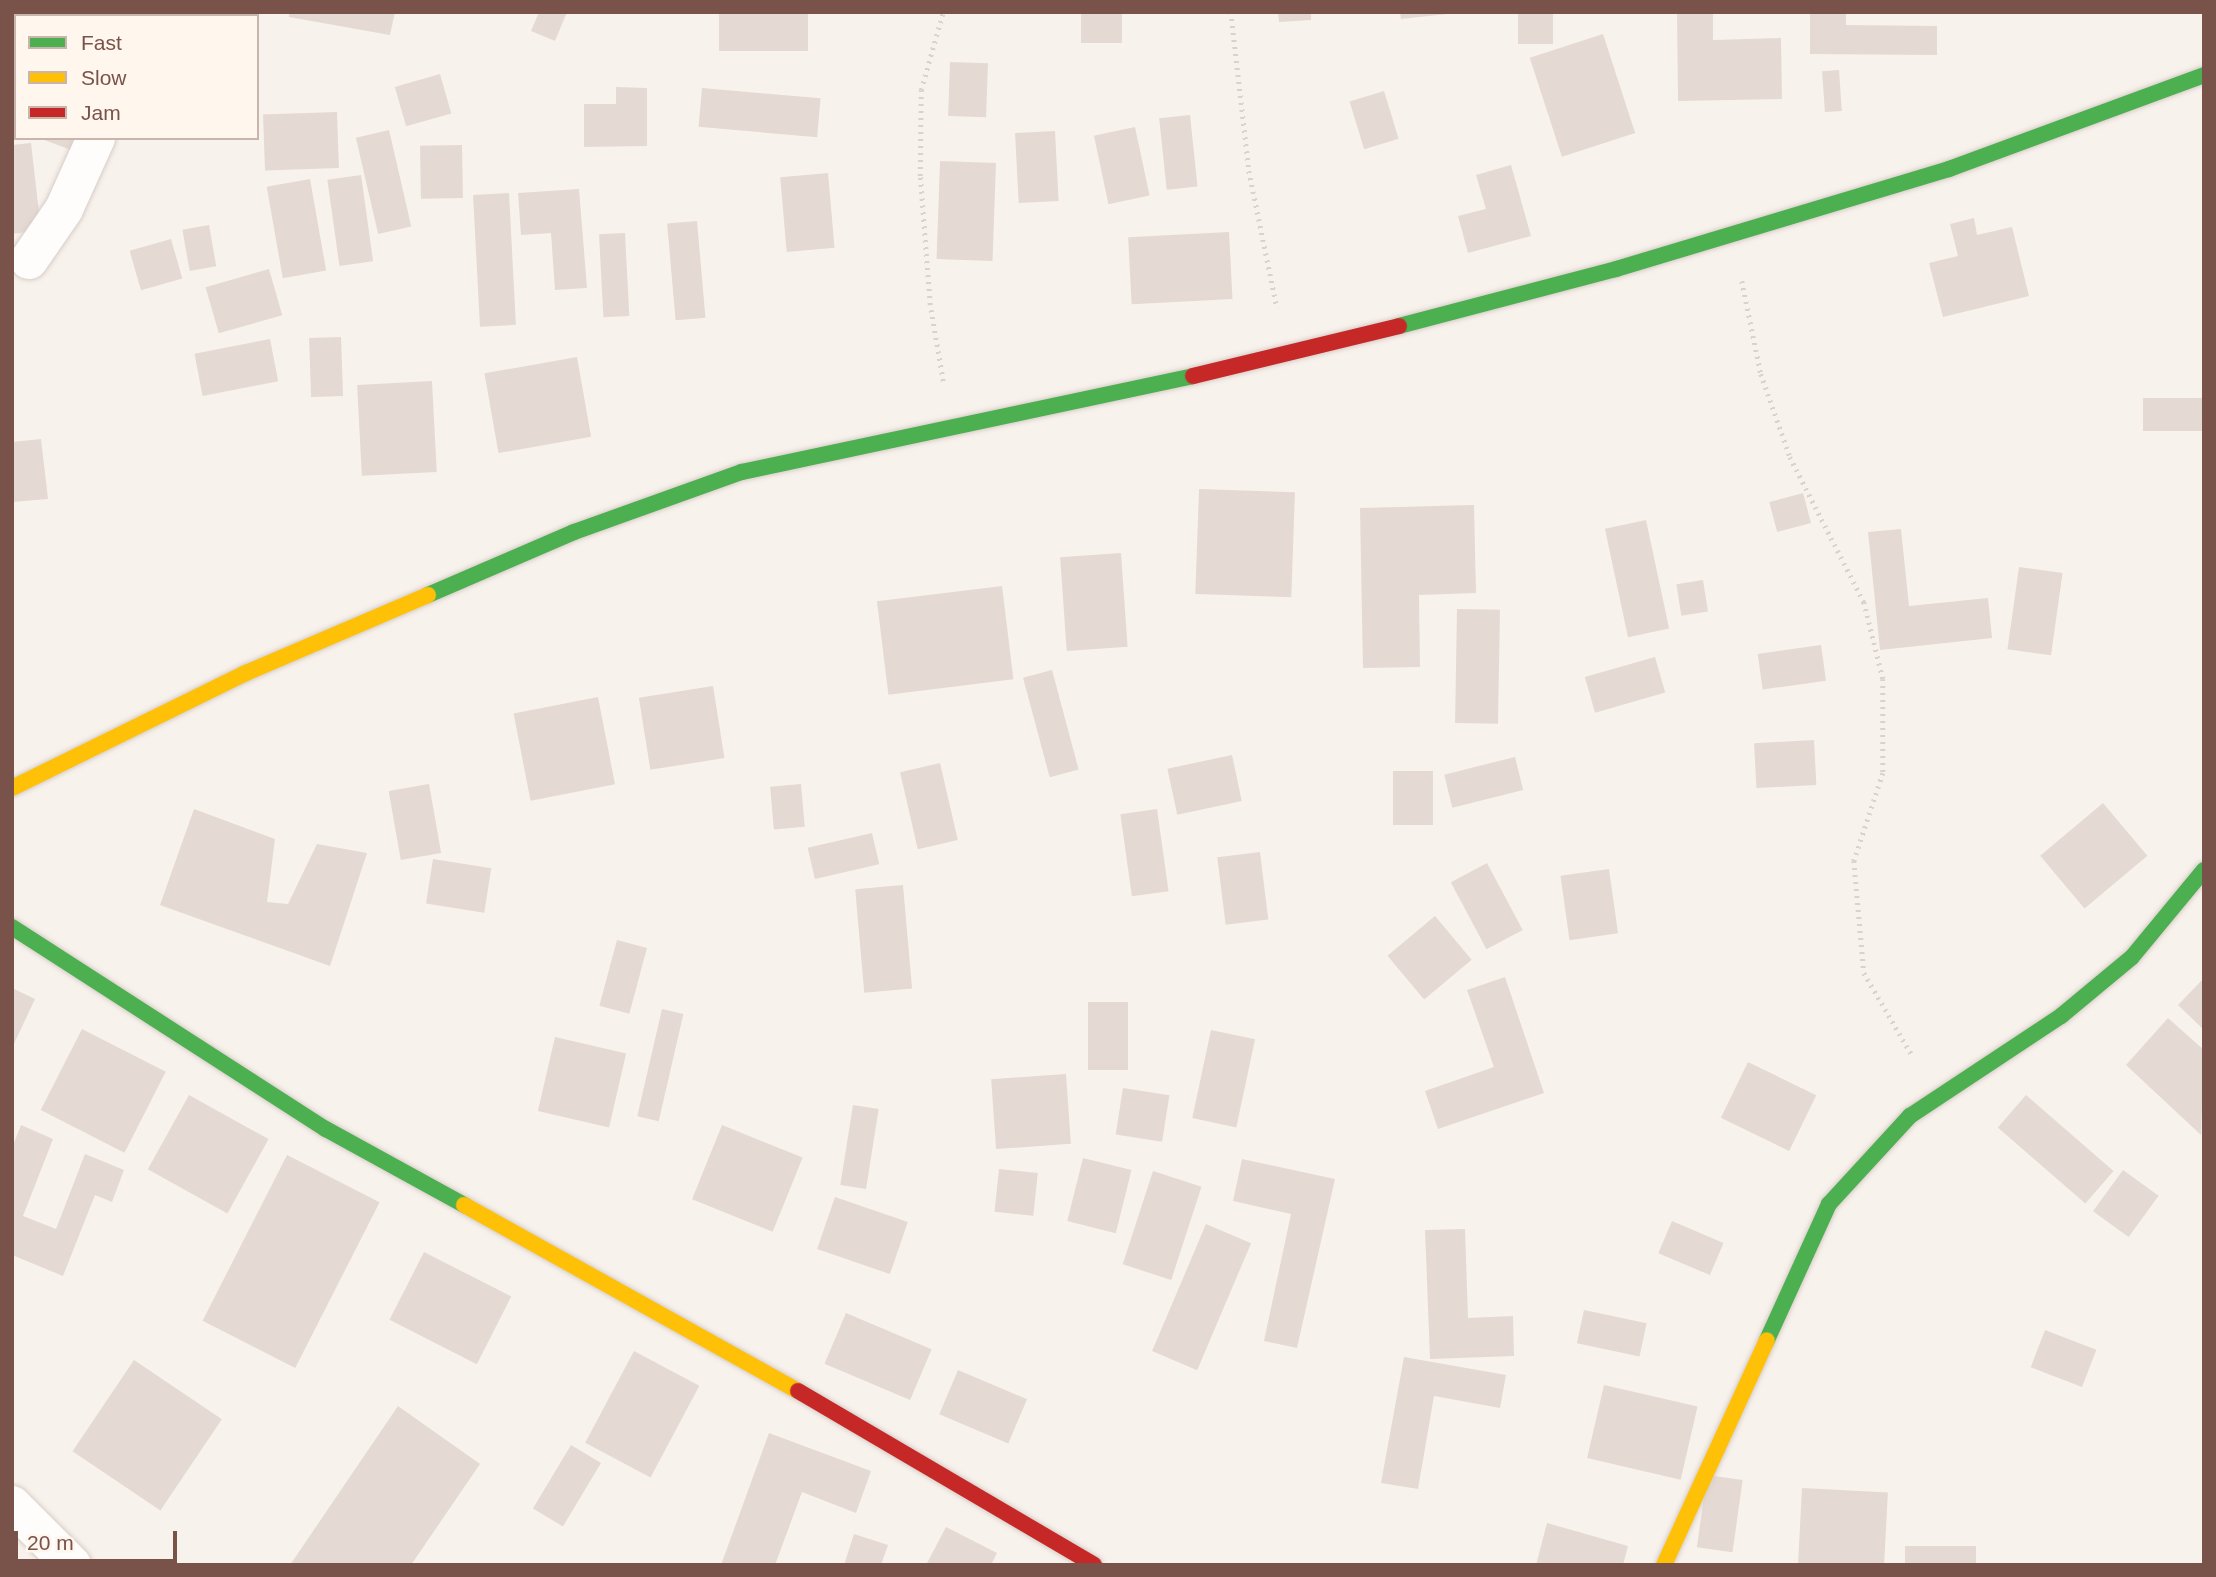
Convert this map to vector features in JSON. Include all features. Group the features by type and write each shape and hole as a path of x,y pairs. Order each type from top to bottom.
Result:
{"street":[{"path":"12,788 246,673 574,532 742,472 1294,354 1616,269 1949,169 2204,75"},
{"path":"29,260 64,209 95,140"},
{"path":"1664,1565 1829,1204 1910,1116 2061,1016 2132,957 2204,870"},
{"path":"12,927 326,1129 787,1385 1094,1565"},
{"path":"12,1505 72,1565"}],"path":[{"path":"943,12 920,90 920,176 930,305 951,429"},
{"path":"1231,12 1249,171 1271,292 1294,354"},
{"path":"1732,233 1761,374 1790,457 1864,601 1883,679 1883,773 1854,861 1864,973 1936,1098"}],"building":[{"path":"12,12 85,12 57,14 14,14"},
{"path":"289,12 395,12 390,35 289,17"},
{"path":"539,12 567,12 555,41 531,31"},
{"path":"719,12 808,12 808,51 719,51"},
{"path":"1081,12 1122,12 1122,43 1081,43"},
{"path":"1278,12 1311,12 1311,20 1279,22"},
{"path":"1400,12 1446,12 1447,14 1401,19"},
{"path":"1518,12 1553,12 1553,44 1518,44"},
{"path":"1677,12 1713,12 1713,40 1781,38 1782,99 1678,101"},
{"path":"1810,12 1846,12 1846,25 1937,26 1937,55 1810,54"},
{"path":"1603,34 1635,133 1562,157 1530,58"},
{"path":"950,62 988,63 986,117 948,116"},
{"path":"1839,70 1842,111 1825,112 1822,71"},
{"path":"440,74 451,113 406,126 395,87"},
{"path":"616,87 647,88 647,146 584,147 584,104 616,104"},
{"path":"702,88 821,98 817,137 699,127"},
{"path":"1384,91 1399,139 1364,149 1350,102"},
{"path":"337,112 339,168 265,171 263,115"},
{"path":"1190,115 1198,187 1167,190 1159,118"},
{"path":"1135,127 1150,195 1108,204 1094,136"},
{"path":"389,130 411,226 378,234 356,138"},
{"path":"1055,131 1059,201 1019,203 1015,133"},
{"path":"44,140 74,140 71,150"},
{"path":"31,143 41,230 12,234 12,145"},
{"path":"462,145 463,198 421,199 420,146"},
{"path":"940,161 996,163 993,261 937,259"},
{"path":"1511,165 1531,236 1468,253 1458,216 1486,209 1476,175"},
{"path":"828,173 835,248 787,252 780,177"},
{"path":"361,175 373,261 339,266 327,180"},
{"path":"310,179 326,271 283,278 267,187"},
{"path":"579,189 587,288 555,290 551,233 521,235 518,193"},
{"path":"509,193 516,325 480,327 473,195"},
{"path":"1974,218 1977,235 2012,227 2029,296 1943,317 1929,263 1958,256 1950,224"},
{"path":"697,221 705,318 676,320 667,224"},
{"path":"209,225 216,266 190,271 182,230"},
{"path":"1229,232 1233,299 1132,304 1128,237"},
{"path":"625,233 629,316 603,317 599,234"},
{"path":"171,239 182,278 141,290 130,251"},
{"path":"269,269 282,315 219,333 206,287"},
{"path":"341,337 343,396 311,397 309,338"},
{"path":"270,339 278,381 203,396 194,354"},
{"path":"577,357 591,437 498,453 484,373"},
{"path":"432,381 437,472 362,476 357,385"},
{"path":"2143,398 2204,398 2204,431 2143,431"},
{"path":"41,439 48,499 12,502 12,442"},
{"path":"1199,489 1295,492 1291,597 1195,594"},
{"path":"1803,493 1811,523 1777,532 1769,502"},
{"path":"1474,505 1476,593 1419,595 1420,667 1363,668 1360,508"},
{"path":"1646,520 1669,629 1628,637 1605,529"},
{"path":"1901,529 1909,606 1988,598 1992,638 1880,650 1868,532"},
{"path":"1121,553 1128,647 1067,651 1060,557"},
{"path":"2019,567 2063,573 2051,655 2007,649"},
{"path":"1703,580 1708,612 1681,616 1676,584"},
{"path":"1002,586 1013,679 888,695 877,601"},
{"path":"1457,609 1500,610 1498,724 1455,723"},
{"path":"1821,645 1826,681 1763,690 1758,654"},
{"path":"1655,657 1665,693 1595,713 1585,677"},
{"path":"1052,670 1079,769 1050,777 1023,678"},
{"path":"713,686 724,758 650,770 639,698"},
{"path":"598,697 615,784 531,801 514,713"},
{"path":"1814,740 1816,785 1756,788 1754,743"},
{"path":"1232,755 1242,801 1177,815 1167,769"},
{"path":"1515,757 1523,790 1452,808 1444,775"},
{"path":"940,763 958,840 918,849 900,772"},
{"path":"1393,771 1433,771 1433,825 1393,825"},
{"path":"429,784 441,853 401,860 389,791"},
{"path":"801,784 805,827 774,830 770,787"},
{"path":"2103,803 2147,856 2085,909 2040,856"},
{"path":"194,809 275,839 267,902 288,904 317,844 367,853 330,966 160,905"},
{"path":"1157,809 1169,891 1132,896 1120,814"},
{"path":"872,833 879,864 815,879 808,848"},
{"path":"1260,852 1268,919 1226,925 1217,857"},
{"path":"433,859 491,868 484,913 426,903"},
{"path":"1487,863 1523,930 1486,949 1451,882"},
{"path":"1609,869 1618,933 1570,940 1560,876"},
{"path":"903,885 912,989 864,993 855,889"},
{"path":"1435,916 1472,960 1424,1000 1388,956"},
{"path":"617,940 647,948 629,1014 599,1006"},
{"path":"1505,977 1544,1093 1438,1129 1425,1091 1494,1067 1467,990"},
{"path":"2204,978 2204,1030 2178,1005"},
{"path":"12,988 35,999 12,1048"},
{"path":"1088,1002 1128,1002 1128,1070 1088,1070"},
{"path":"662,1009 683,1014 659,1121 637,1116"},
{"path":"2168,1018 2204,1050 2201,1135 2126,1065"},
{"path":"82,1029 166,1072 124,1153 41,1110"},
{"path":"1211,1030 1255,1039 1236,1127 1192,1118"},
{"path":"555,1037 626,1053 609,1127 538,1111"},
{"path":"1748,1062 1816,1095 1789,1151 1721,1118"},
{"path":"1066,1074 1071,1144 996,1149 991,1079"},
{"path":"1123,1088 1169,1095 1162,1142 1116,1134"},
{"path":"189,1095 269,1139 227,1213 148,1169"},
{"path":"2026,1095 2114,1171 2085,1204 1998,1127"},
{"path":"853,1105 879,1109 866,1189 840,1185"},
{"path":"21,1125 53,1139 23,1216 56,1229 85,1154 124,1170 112,1202 95,1195 63,1276 12,1255 12,1148"},
{"path":"722,1125 803,1158 773,1232 692,1199"},
{"path":"287,1155 380,1202 295,1368 203,1321"},
{"path":"1083,1158 1132,1170 1116,1233 1067,1221"},
{"path":"1242,1159 1335,1179 1297,1348 1264,1341 1291,1214 1233,1201"},
{"path":"999,1169 1038,1173 1033,1216 995,1212"},
{"path":"2123,1170 2159,1196 2129,1237 2093,1211"},
{"path":"1153,1171 1202,1187 1171,1280 1123,1264"},
{"path":"835,1197 908,1222 890,1274 817,1249"},
{"path":"1672,1221 1724,1243 1710,1275 1658,1253"},
{"path":"1206,1224 1251,1243 1197,1370 1152,1351"},
{"path":"1465,1229 1468,1318 1513,1316 1514,1356 1430,1359 1425,1230"},
{"path":"424,1252 511,1296 477,1364 389,1320"},
{"path":"1584,1310 1647,1323 1640,1357 1577,1343"},
{"path":"846,1313 932,1349 910,1400 825,1364"},
{"path":"2045,1330 2096,1350 2082,1387 2031,1367"},
{"path":"634,1351 699,1386 651,1478 585,1443"},
{"path":"1404,1357 1506,1375 1500,1408 1434,1396 1418,1489 1381,1483"},
{"path":"134,1360 222,1419 160,1510 72,1451"},
{"path":"958,1370 1027,1399 1008,1443 939,1414"},
{"path":"1604,1385 1698,1407 1681,1480 1587,1458"},
{"path":"398,1406 480,1464 411,1565 290,1565"},
{"path":"769,1433 871,1471 856,1513 802,1492 775,1565 721,1565"},
{"path":"571,1445 601,1463 563,1526 533,1508"},
{"path":"1707,1475 1743,1480 1732,1552 1697,1547"},
{"path":"1802,1488 1888,1493 1884,1565 1798,1565"},
{"path":"1547,1523 1628,1546 1623,1565 1536,1565"},
{"path":"946,1527 997,1553 991,1565 926,1565"},
{"path":"854,1534 888,1545 881,1565 844,1565"},
{"path":"1905,1546 1976,1546 1976,1565 1905,1565"}],"traffic: fast":[{"path":"1399,326 1616,269 1949,169 2204,75"},
{"path":"428,595 574,532 742,472 1193,376"},
{"path":"1767,1340 1829,1204 1910,1116 2061,1016 2132,957 2204,870"},
{"path":"12,927 326,1129 464,1205"}],"traffic: slow":[{"path":"12,788 246,673 428,595"},
{"path":"464,1205 798,1391"},
{"path":"1664,1565 1767,1340"}],"traffic: jam":[{"path":"1193,376 1399,326"},
{"path":"798,1391 1094,1565"}]}
